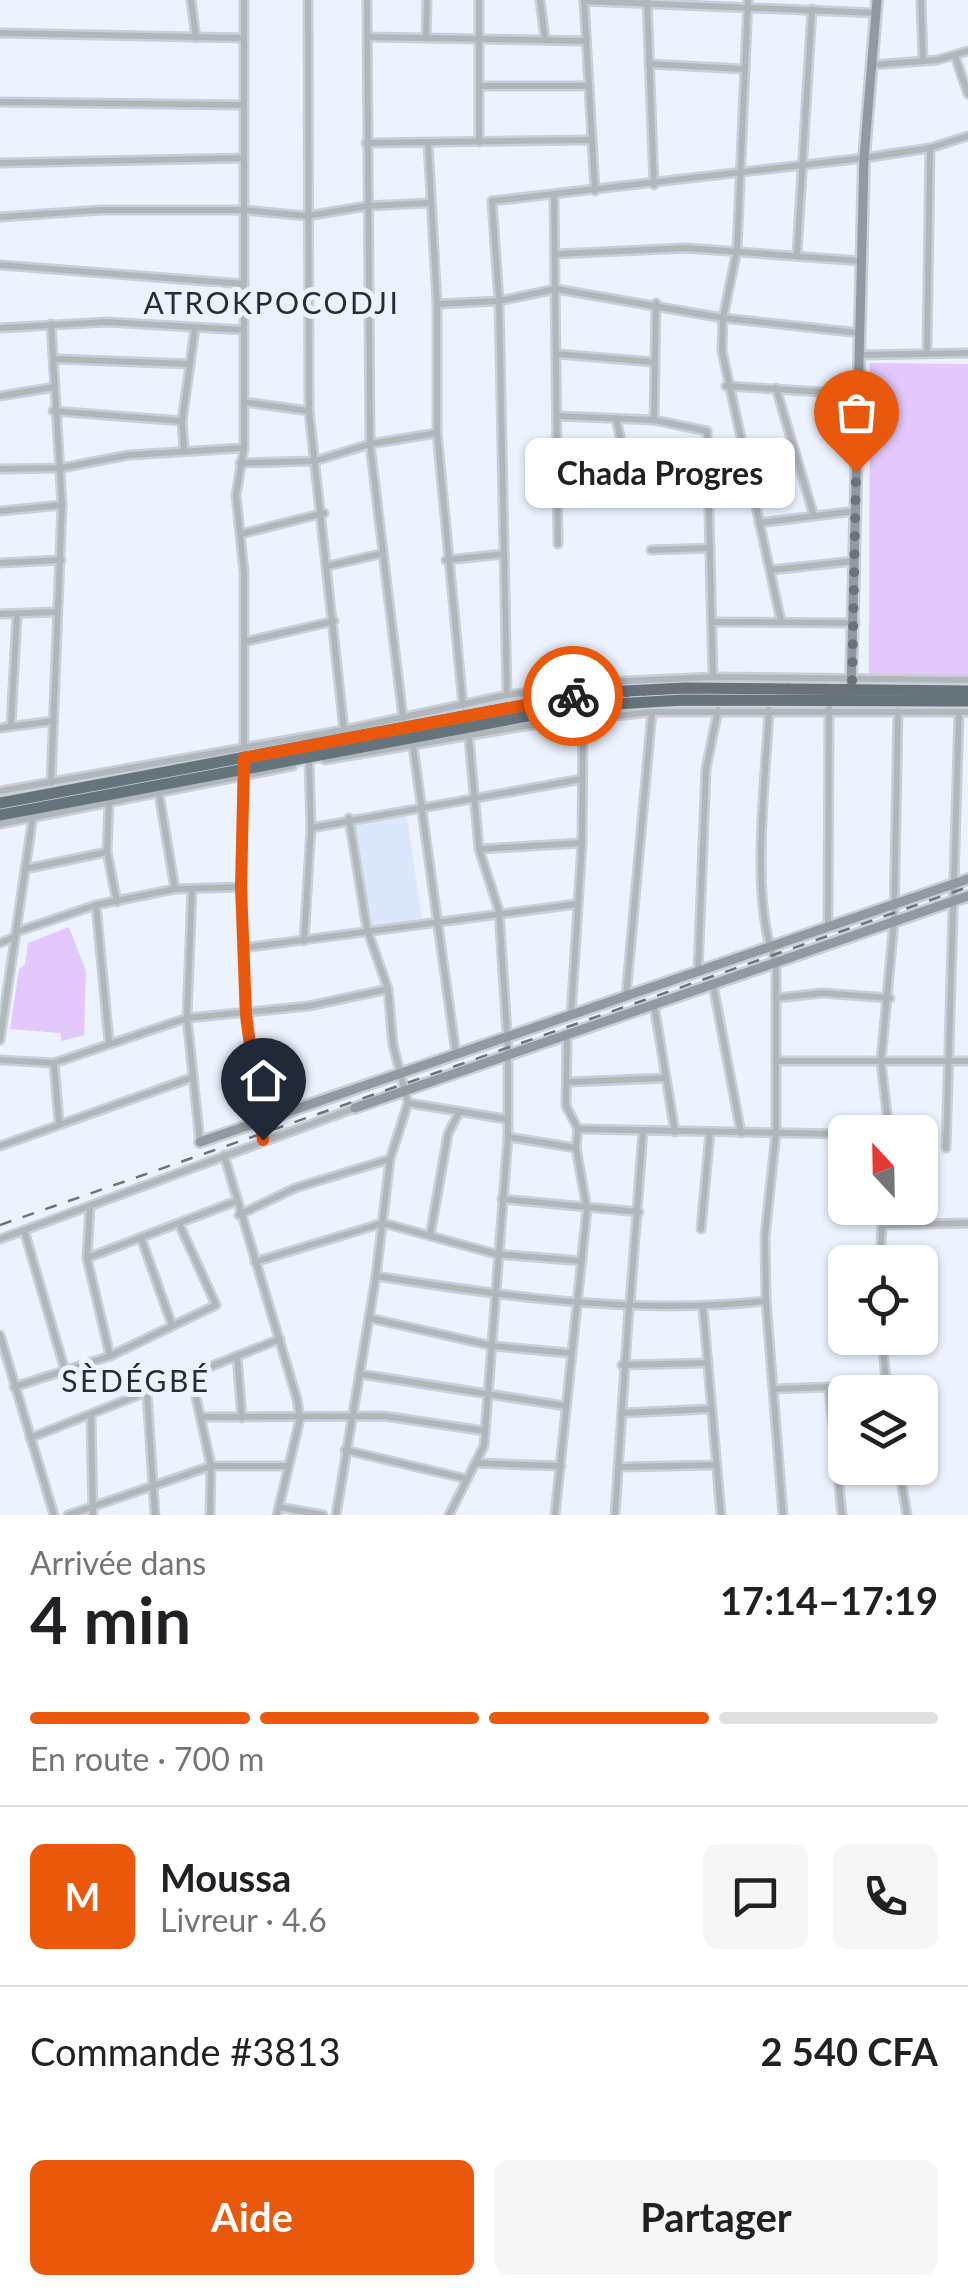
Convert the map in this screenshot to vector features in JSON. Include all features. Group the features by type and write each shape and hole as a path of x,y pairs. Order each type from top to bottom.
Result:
{"highway":[{"path":"0,815 598,692 852,684 968,690"},
{"path":"0,803 528,713 608,703 968,700"}],"main road":[{"path":"852,684 860,261 877,0"},
{"path":"200,1142 963,880"},
{"path":"356,1108 968,896"}],"street":[{"path":"190,0 196,38"},
{"path":"244,0 244,448 236,495 244,642 242,948 246,1015 263,1140"},
{"path":"308,0 310,411 324,514 344,730"},
{"path":"367,0 370,444 380,554 403,718"},
{"path":"426,37 427,0"},
{"path":"479,0 479,142"},
{"path":"540,0 545,39"},
{"path":"921,0 923,59"},
{"path":"594,191 584,1 747,2 876,13"},
{"path":"647,2 654,185"},
{"path":"747,2 738,250 723,318 726,386 781,621"},
{"path":"797,253 812,9"},
{"path":"0,33 244,38"},
{"path":"368,37 586,41"},
{"path":"870,65 955,56 968,51"},
{"path":"955,56 968,94"},
{"path":"650,64 744,69"},
{"path":"481,86 589,86"},
{"path":"0,102 244,105"},
{"path":"507,695 499,301 492,201 864,158 930,148 968,136"},
{"path":"366,143 591,140"},
{"path":"428,143 437,304 436,433 463,706"},
{"path":"927,351 930,148"},
{"path":"0,162 244,158"},
{"path":"554,194 558,544"},
{"path":"0,217 101,210 244,210 307,216 367,206 429,202"},
{"path":"557,254 666,248 797,253 860,261"},
{"path":"0,265 244,284"},
{"path":"437,304 499,301 556,289 656,303 723,318 860,333"},
{"path":"654,420 656,303"},
{"path":"0,328 107,322 244,330"},
{"path":"51,324 56,359 53,411 62,506 51,783"},
{"path":"184,450 182,420 194,329"},
{"path":"859,354 968,353"},
{"path":"558,354 653,362"},
{"path":"56,359 190,364"},
{"path":"726,386 856,394"},
{"path":"0,396 56,387"},
{"path":"776,388 813,513"},
{"path":"244,402 310,411"},
{"path":"53,411 182,420"},
{"path":"558,416 654,420 707,431 714,677"},
{"path":"616,420 634,490"},
{"path":"240,463 315,462 370,444 436,433"},
{"path":"0,468 61,468 184,450 244,448"},
{"path":"560,494 711,490"},
{"path":"0,511 62,506"},
{"path":"759,523 813,513 855,512"},
{"path":"241,534 324,514"},
{"path":"650,550 710,548"},
{"path":"328,566 380,554"},
{"path":"446,560 504,554"},
{"path":"0,563 61,560"},
{"path":"771,570 855,561"},
{"path":"0,614 56,612"},
{"path":"11,726 17,614"},
{"path":"244,642 334,622"},
{"path":"712,622 855,623"},
{"path":"0,824 159,794 344,730 507,695 604,682 714,677 852,684 968,680"},
{"path":"828,926 830,708"},
{"path":"0,791 244,762 309,762 583,719 652,712 830,708 964,712 963,880 956,900 946,1148"},
{"path":"698,972 706,769 718,710"},
{"path":"768,710 763,889 768,945 776,963 776,1133 765,1236 766,1301 784,1515"},
{"path":"887,1115 881,1060 890,998 894,922 898,711"},
{"path":"626,997 652,712"},
{"path":"571,1016 582,843 583,719"},
{"path":"0,728 54,720"},
{"path":"450,1515 484,1446 508,1137 500,911 479,849 469,738"},
{"path":"413,746 418,806 456,1054"},
{"path":"304,940 309,762"},
{"path":"310,828 582,779"},
{"path":"159,794 175,889"},
{"path":"109,804 107,852 117,902"},
{"path":"0,1040 33,816"},
{"path":"336,1515 376,1276 390,1159 408,1103 388,989 367,929 349,818"},
{"path":"479,849 582,843"},
{"path":"25,869 107,852"},
{"path":"0,943 96,904 175,889 241,887"},
{"path":"192,890 187,1018 200,1142"},
{"path":"96,904 109,1042"},
{"path":"242,948 500,911 577,904"},
{"path":"713,985 741,1133"},
{"path":"0,1060 54,1062 187,1018 246,1015 388,989"},
{"path":"776,998 822,993 890,998"},
{"path":"654,1006 676,1132"},
{"path":"555,1515 587,1209 576,1148 578,1129 566,1106 570,1082 567,1037"},
{"path":"776,1060 968,1062"},
{"path":"54,1062 59,1122"},
{"path":"0,1146 191,1078"},
{"path":"570,1082 666,1078"},
{"path":"408,1103 506,1119"},
{"path":"0,1239 356,1108"},
{"path":"430,1236 448,1134 459,1112"},
{"path":"578,1129 828,1134"},
{"path":"614,1515 621,1467 622,1365 643,1131"},
{"path":"700,1228 710,1132"},
{"path":"508,1137 576,1148"},
{"path":"224,1156 234,1202 280,1339 300,1418 278,1511 324,1515"},
{"path":"239,1215 295,1188 390,1159"},
{"path":"502,1199 638,1212"},
{"path":"87,1258 180,1226 234,1202"},
{"path":"90,1206 87,1258 110,1356"},
{"path":"255,1262 383,1223 496,1254 582,1261"},
{"path":"938,1224 968,1223"},
{"path":"881,1245 882,1225"},
{"path":"14,1387 66,1374 217,1304 180,1226"},
{"path":"24,1230 66,1374"},
{"path":"141,1238 172,1325"},
{"path":"376,1276 578,1304 703,1308 766,1301"},
{"path":"703,1308 721,1515"},
{"path":"369,1318 493,1346 570,1353"},
{"path":"0,1336 54,1515"},
{"path":"30,1438 280,1339"},
{"path":"237,1356 242,1418"},
{"path":"622,1365 706,1363"},
{"path":"191,1374 211,1466 210,1515"},
{"path":"360,1374 565,1406"},
{"path":"774,1389 826,1385 831,1391 842,1515"},
{"path":"146,1393 155,1515"},
{"path":"622,1413 710,1409"},
{"path":"91,1416 93,1511"},
{"path":"202,1417 350,1416 485,1431"},
{"path":"345,1450 467,1479"},
{"path":"475,1463 561,1466"},
{"path":"621,1467 715,1465"},
{"path":"68,1515 93,1511 211,1466 286,1466"},
{"path":"902,1485 907,1515"}],"shaded area":[{"path":"870,363 968,364 968,678 869,675"},
{"path":"407,816 422,920 374,929 368,924 353,822"},
{"path":"69,927 86,971 84,1035 62,1041 60,1033 10,1029 19,969 25,965 28,943"}],"railway":[{"path":"0,1225 968,887"}],"way so far":[{"path":"573,696 684,688 852,689 856,472"}],"place":[{"name":"Chada Progres","path":"856,472"}],"district":[{"name":"ATROKPOCODJI","path":"272,304"},
{"name":"SÈDÉGBÉ","path":"136,1382"}],"route":[{"path":"263,1140 246,1015 242,948 244,758 573,696"}]}
